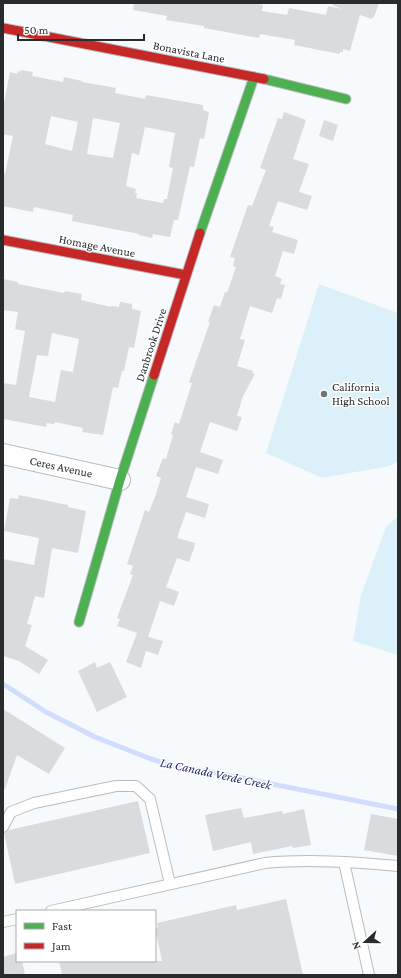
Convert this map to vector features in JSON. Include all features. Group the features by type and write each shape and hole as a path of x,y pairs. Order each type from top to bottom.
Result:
{"street":[{"name":"Bonavista Lane","path":"3,28 254,77 346,99"},
{"name":"Danbrook Drive","path":"79,622 120,480 186,275 254,77"},
{"name":"Homage Avenue","path":"3,240 186,275"},
{"name":"Ceres Avenue","path":"3,454 120,480"}],"lane":[{"path":"3,827 11,812 34,803 116,786 136,786 150,799 170,884"},
{"path":"55,910 264,863 290,861 344,862 398,866"},
{"path":"344,862 369,975"},
{"path":"3,922 16,919"}],"shaded area":[{"path":"319,284 398,313 398,461 390,466 322,478 266,453"},
{"path":"398,516 398,655 353,641 361,595 386,527"}],"building":[{"path":"134,3 252,3 263,5 262,11 287,15 289,8 326,15 328,6 342,9 332,5 333,3 379,3 372,19 360,15 350,51 343,49 343,52 340,52 340,54 294,45 295,40 260,34 259,38 204,28 204,26 166,20 167,16 133,10"},
{"path":"21,70 33,72 32,76 63,82 64,77 116,88 115,93 145,99 146,95 203,105 203,110 209,112 204,139 200,138 194,167 190,166 178,220 174,220 170,237 153,234 152,238 139,234 72,221 73,215 34,207 33,212 3,206 3,173 5,174 13,136 3,134 3,108 10,72 17,74 18,71 20,72","holes":["51,116 78,122 72,151 45,144","93,118 120,123 113,158 87,154","145,127 175,133 169,167 173,168 167,199 164,199 163,203 136,198 136,189 126,186 132,153 139,155"]},
{"path":"284,112 306,120 293,159 309,164 299,192 312,196 307,210 278,201 269,226 274,227 272,232 298,240 294,254 283,251 275,276 282,279 280,284 285,285 281,299 277,298 272,313 250,306 240,339 245,340 237,366 253,371 252,373 255,374 243,396 237,416 242,417 237,431 210,422 200,452 223,460 218,474 196,467 186,497 209,504 205,518 186,512 177,538 195,543 194,548 189,562 177,558 166,587 179,592 174,606 160,601 148,637 163,641 158,655 146,651 141,668 126,662 137,633 117,626 120,619 117,618 133,575 130,574 133,566 127,564 145,510 149,512 155,497 161,478 156,476 163,458 166,459 175,422 179,424 192,383 189,382 210,322 208,322 214,305 220,307 225,292 227,293 236,267 233,266 235,258 230,257 248,205 252,206 266,170 260,168 278,118 282,119"},
{"path":"324,120 338,125 333,141 319,136"},
{"path":"3,279 18,282 18,284 64,293 65,291 82,294 81,300 111,307 119,307 120,302 132,304 132,309 141,311 134,348 129,347 124,371 122,371 118,388 113,387 103,435 82,432 83,428 55,422 54,424 47,423 46,427 3,419 3,383 16,385 25,331 15,329 18,312 3,310","holes":["52,333 79,339 73,372 61,370 55,402 29,397 37,355 48,356"]},
{"path":"19,495 68,505 68,507 86,511 78,553 52,548 44,598 35,596 27,624 32,625 25,646 48,660 39,674 19,661 3,656 3,559 34,565 39,538 4,531 10,498 18,499"},
{"path":"95,662 97,668 110,662 127,697 97,712 78,671"},
{"path":"3,709 65,748 49,774 17,755 5,789 3,789"},
{"path":"138,801 150,853 15,884 4,833 9,830"},
{"path":"241,808 244,818 282,811 283,814 304,809 311,845 293,848 292,846 253,854 251,842 213,851 205,815"},
{"path":"371,814 398,819 398,856 364,850"},
{"path":"286,899 303,975 62,975 59,962 162,961 156,933 156,928 158,928 157,923 236,905 237,910"},
{"path":"16,953 16,962 22,962 25,975 3,975 3,957"}],"waterway":[{"name":"La Canada Verde Creek","path":"3,684 46,712 95,737 151,759 180,768 206,771 398,809"}],"traffic: fast":[{"path":"200,233 254,77"},
{"path":"264,79 346,99"},
{"path":"79,622 120,480 154,375"}],"traffic: jam":[{"path":"3,28 264,79"},
{"path":"154,375 200,233"},
{"path":"3,240 186,275"}],"place":[{"name":"California High School","path":"324,394"}]}
